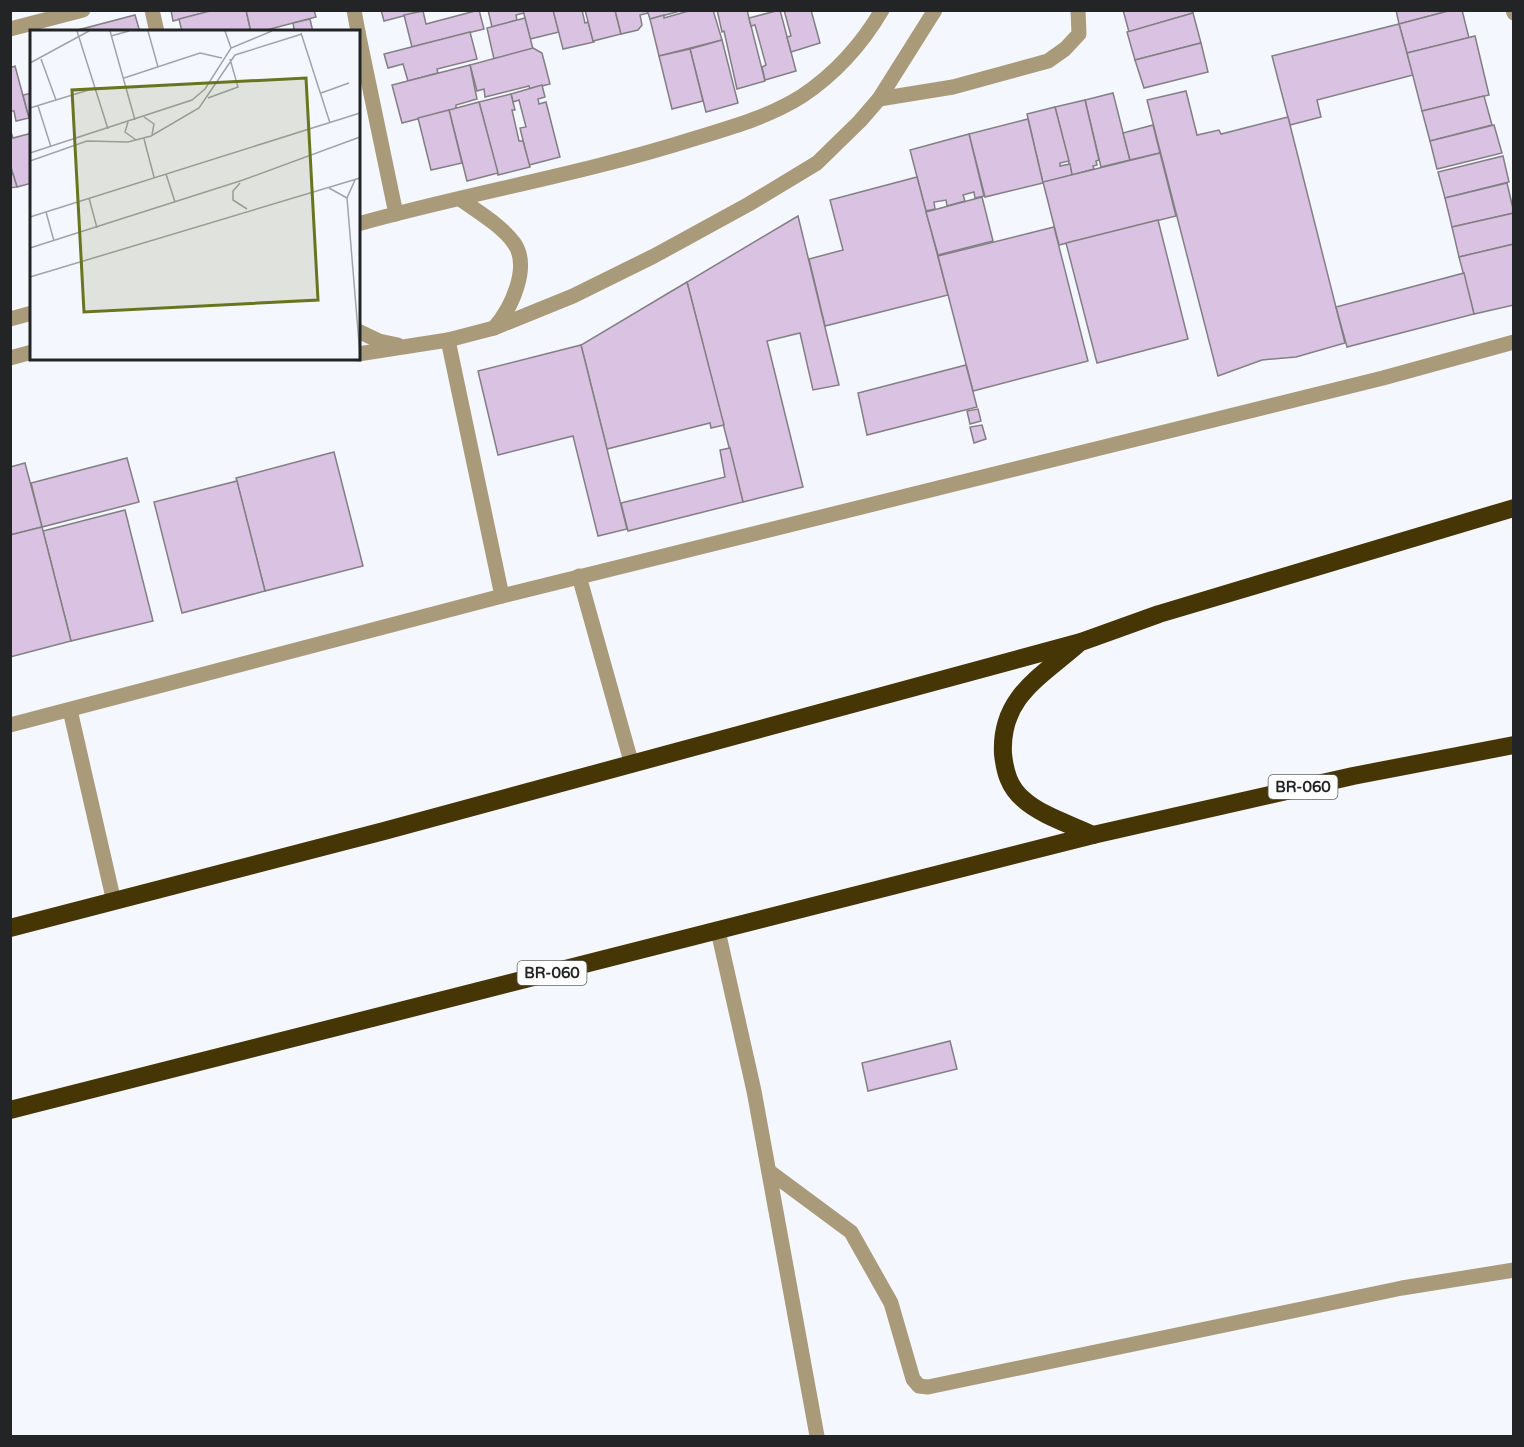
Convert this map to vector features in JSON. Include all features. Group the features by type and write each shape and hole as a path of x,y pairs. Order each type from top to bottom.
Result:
{"highway":[{"path":"10,928 632,765 1081,642 1159,614 1514,508"},
{"path":"1081,642 1020,694 1009,713 1004,729 1004,765 1008,781 1023,800 1093,835"},
{"name":"BR-060","path":"10,1110 1093,835 1353,776 1514,745"}],"street":[{"path":"10,29 83,10"},
{"path":"152,10 157,30"},
{"path":"354,10 358,30"},
{"path":"360,223 670,146 746,122 801,97 827,78 865,37 882,10"},
{"path":"360,354 407,348 494,328 573,296 654,256 749,204 817,163 860,121 879,99 935,10"},
{"path":"879,99 953,87 1048,61 1075,40 1080,28 1078,10"},
{"path":"360,42 396,214"},
{"path":"460,200 504,233 519,250 519,279 514,297 501,321 494,328"},
{"path":"10,319 30,314"},
{"path":"360,332 379,341 407,348"},
{"path":"448,340 502,596"},
{"path":"10,725 579,576 1383,378 1514,342"},
{"path":"10,358 30,353"},
{"path":"579,576 632,765"},
{"path":"70,710 114,902"},
{"path":"718,931 770,1172 817,1437"},
{"path":"770,1172 851,1232 891,1303 913,1379 919,1386 928,1387 1402,1288 1514,1270"}],"building":[{"path":"171,10 210,10 210,11 173,21"},
{"path":"214,10 246,10 251,30 182,30 179,19"},
{"path":"246,10 314,10 316,17 267,30 251,30"},
{"path":"381,10 419,10 419,12 384,21"},
{"path":"479,10 484,29 412,47 404,15 423,11 426,24"},
{"path":"488,10 523,10 524,13 516,15 517,20 492,27"},
{"path":"523,10 553,10 559,32 530,39"},
{"path":"553,10 582,10 594,42 563,49"},
{"path":"585,10 615,10 621,34 593,41"},
{"path":"615,10 647,10 648,13 640,15 642,25 638,30 621,34"},
{"path":"647,10 677,10 677,12 650,19"},
{"path":"692,10 713,10 722,40 659,56 650,19 664,15 664,18"},
{"path":"717,10 747,10 765,81 737,89"},
{"path":"780,10 796,71 765,80 762,67 766,65 755,25 751,26 749,18"},
{"path":"784,10 811,10 820,43 791,52 787,37 791,36"},
{"path":"1123,10 1192,10 1193,13 1129,32"},
{"path":"1396,10 1452,10 1399,24"},
{"path":"1452,10 1462,10 1469,38 1407,53 1399,24"},
{"path":"1193,13 1201,43 1135,60 1127,32"},
{"path":"135,15 139,30 78,30"},
{"path":"525,18 533,49 494,59 487,28"},
{"path":"310,19 313,30 291,30 294,29 293,23"},
{"path":"1399,24 1413,75 1317,100 1321,117 1290,125 1272,56"},
{"path":"470,32 477,59 437,69 438,73 408,81 403,64 388,68 384,54"},
{"path":"1475,36 1489,95 1422,111 1407,53"},
{"path":"722,40 738,103 706,112 690,49"},
{"path":"1201,43 1208,72 1144,88 1135,60"},
{"path":"533,48 542,53 550,84 530,89 529,86 485,97 484,89 477,91 470,65"},
{"path":"690,49 703,101 672,109 659,56"},
{"path":"470,65 477,99 456,105 456,109 402,123 392,85"},
{"path":"15,66 29,118 16,121 14,111 10,111 10,68"},
{"path":"542,85 545,97 538,99 539,104 546,102 560,157 529,165 520,128 526,127 519,100 513,102 511,94"},
{"path":"1186,91 1197,135 1219,130 1221,134 1288,117 1345,343 1296,357 1262,360 1218,376 1147,100"},
{"path":"30,93 30,114 28,114 23,95"},
{"path":"1113,93 1130,160 1101,167 1085,100"},
{"path":"511,94 519,141 523,141 530,167 498,175 479,102"},
{"path":"1484,96 1492,125 1430,141 1422,111"},
{"path":"1085,100 1099,160 1096,161 1097,165 1093,166 1094,169 1072,175 1055,107"},
{"path":"479,102 498,173 467,181 449,110"},
{"path":"1055,107 1069,161 1060,163 1060,166 1070,164 1072,175 1043,183 1027,114"},
{"path":"449,110 462,163 431,170 418,118"},
{"path":"1028,119 1043,183 985,197 969,134"},
{"path":"1153,125 1160,153 1130,160 1123,133"},
{"path":"1494,125 1502,153 1437,169 1430,141"},
{"path":"10,129 13,138 30,134 30,184 17,187 10,164"},
{"path":"969,134 984,196 975,198 974,192 963,195 965,201 947,206 946,200 934,202 935,209 926,211 910,150"},
{"path":"1160,153 1176,216 1059,245 1043,182"},
{"path":"1503,156 1509,182 1445,198 1438,172"},
{"path":"13,174 17,187 10,188 10,175"},
{"path":"917,177 948,295 825,326 809,259 843,250 830,200"},
{"path":"1507,183 1514,213 1452,227 1445,198"},
{"path":"982,197 993,241 938,255 926,212"},
{"path":"1514,213 1514,244 1459,257 1452,227"},
{"path":"798,216 839,385 813,390 800,333 767,341 803,487 743,502 687,282"},
{"path":"1158,220 1188,339 1097,363 1066,243"},
{"path":"1054,227 1088,361 973,391 938,256"},
{"path":"1514,244 1514,305 1474,314 1459,257"},
{"path":"1464,273 1474,314 1347,347 1336,307"},
{"path":"687,282 724,425 711,428 710,423 607,449 581,345"},
{"path":"581,345 627,529 598,536 573,436 498,455 478,371"},
{"path":"966,365 977,407 867,435 858,393"},
{"path":"978,409 981,421 970,424 967,411"},
{"path":"982,425 986,439 974,443 970,427"},
{"path":"730,448 743,502 628,531 621,503 725,477 720,450"},
{"path":"334,452 363,566 265,591 236,478"},
{"path":"127,458 139,502 42,527 31,483"},
{"path":"25,463 42,527 10,535 10,467"},
{"path":"237,481 265,591 182,613 154,502"},
{"path":"125,510 153,621 71,641 43,531"},
{"path":"42,527 71,641 10,657 10,535"},
{"path":"950,1041 957,1069 868,1091 862,1063"}]}
